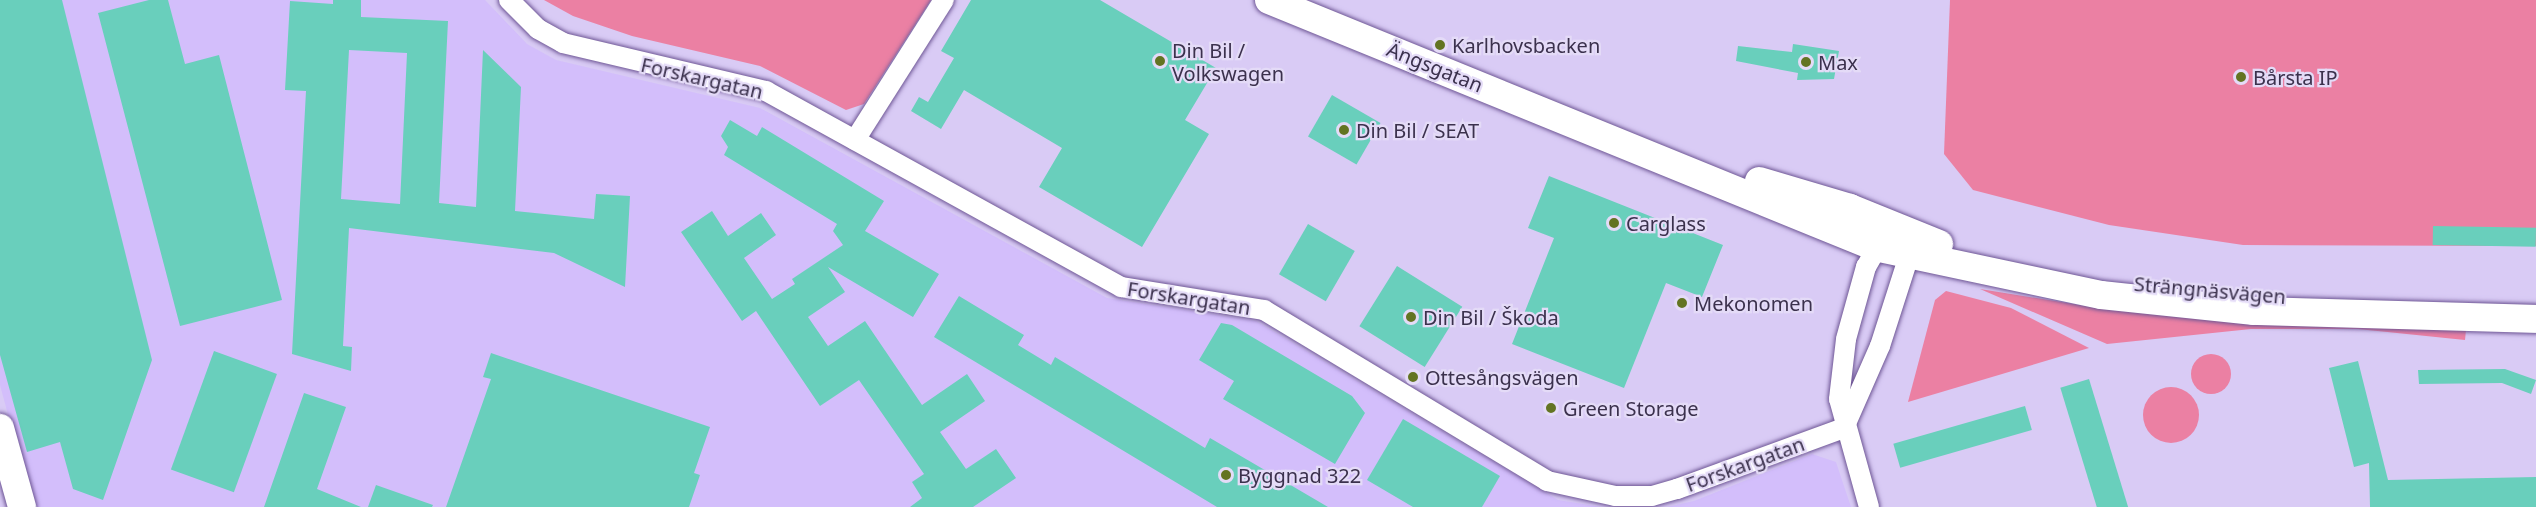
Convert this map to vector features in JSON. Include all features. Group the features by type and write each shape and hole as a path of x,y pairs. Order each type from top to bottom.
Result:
{"main road":[{"name":"Ängsgatan","path":"1269,0 1602,133 1898,242"},
{"name":"Strängnäsvägen","path":"1898,242 2106,281 2257,296 2536,301"},
{"name":"Strängnäsvägen","path":"1898,242 2102,295 2254,311 2536,319"},
{"path":"0,428 22,507"}],"street":[{"name":"Forskargatan","path":"509,0 538,29 563,43 766,91 1121,288 1242,304 1288,322 1547,481 1615,496 1652,496 1724,475 1844,428"},
{"path":"855,140 944,0"},
{"path":"1844,428 1880,346 1898,242"},
{"path":"1869,507 1844,428 1839,399 1846,339 1898,242"}],"shaded area":[{"path":"0,0 485,0 527,44 556,60 760,108 1107,298 1256,321 1558,500 1601,507 33,507 0,385"},
{"path":"544,0 931,0 864,104 846,110 760,66 632,36 573,16"},
{"name":"Bårsta IP","path":"1950,0 2536,0 2536,246 2243,245 2109,225 1973,190 1944,154"},
{"path":"1980,289 2098,308 2466,330 2465,340 2358,329 2251,329 2107,344"},
{"path":"1946,291 2011,308 2089,348 1908,402 1935,300"},
{"path":"2211,354 2225,360 2231,374 2225,388 2211,394 2197,388 2191,374 2197,360"},
{"path":"2171,387 2182,389 2191,395 2197,404 2199,415 2197,426 2191,435 2182,441 2171,443 2160,441 2151,435 2145,426 2143,415 2145,404 2151,395 2160,389"},
{"path":"1812,454 1836,462 1851,507 1667,507 1694,501"}],"building":[{"path":"0,0 62,0 152,360 103,500 73,489 60,442 27,452 0,355"},
{"path":"149,0 168,0 185,64 219,55 282,300 180,326 98,13"},
{"path":"333,0 361,0 361,17 448,21 439,203 476,207 483,50 521,87 515,211 594,219 596,194 630,196 625,287 554,253 349,228 343,346 352,347 351,371 292,354 306,91 285,90 290,1 333,4","holes":["349,50 407,53 400,204 341,199"]},
{"path":"971,0 1100,0 1216,68 1185,120 1209,134 1142,247 1039,187 1062,148 964,90 941,129 911,111 919,97 928,102 954,58 941,51"},
{"name":"Max","path":"1793,44 1839,51 1834,79 1797,80 1798,73 1736,61 1738,46 1792,52"},
{"name":"Din Bil / SEAT","path":"1332,95 1380,123 1356,165 1308,137"},
{"path":"730,120 757,136 762,127 884,201 865,231 939,274 913,317 828,267 845,292 808,317 828,346 865,321 922,405 967,374 985,401 940,432 966,469 996,449 1016,478 973,507 910,507 922,498 912,482 924,474 859,380 820,406 756,311 742,321 681,232 712,211 728,236 761,213 776,235 744,258 772,299 795,284 792,279 843,245 833,231 837,224 724,155 728,147 721,136"},
{"path":"1549,176 1723,245 1702,297 1666,283 1624,388 1512,344 1554,238 1528,228"},
{"path":"1308,224 1355,251 1326,301 1279,274"},
{"path":"2433,226 2536,228 2536,247 2433,245"},
{"name":"Din Bil / Škoda","path":"1397,266 1462,307 1425,367 1359,326"},
{"path":"959,296 1024,335 1018,345 1051,365 1055,357 1205,448 1210,438 1328,507 1217,507 934,337"},
{"path":"1221,323 1232,325 1352,396 1365,413 1335,464 1223,399 1234,381 1199,360"},
{"path":"214,351 277,374 234,492 171,469"},
{"path":"491,353 710,427 694,473 700,475 689,507 446,507 491,379 483,377"},
{"path":"2358,361 2388,480 2536,477 2536,507 2370,507 2369,463 2354,467 2329,368"},
{"path":"2505,369 2536,380 2531,394 2502,383 2419,384 2418,370"},
{"path":"2089,379 2128,507 2097,507 2060,388"},
{"path":"304,393 346,407 317,489 361,507 264,507"},
{"path":"2025,406 2032,430 1900,468 1893,444"},
{"path":"1403,419 1500,476 1482,507 1413,507 1367,480"},
{"path":"376,485 433,505 432,507 368,507"}],"place":[{"name":"Karlhovsbacken","path":"1440,45"},
{"name":"Din Bil / Volkswagen","path":"1160,61"},
{"name":"Max","path":"1806,62"},
{"name":"Bårsta IP","path":"2241,77"},
{"name":"Din Bil / SEAT","path":"1344,130"},
{"name":"Carglass","path":"1614,223"},
{"name":"Mekonomen","path":"1682,303"},
{"name":"Din Bil / Škoda","path":"1411,317"},
{"name":"Ottesångsvägen","path":"1413,377"},
{"name":"Green Storage","path":"1551,408"},
{"name":"Byggnad 322","path":"1226,475"}]}
